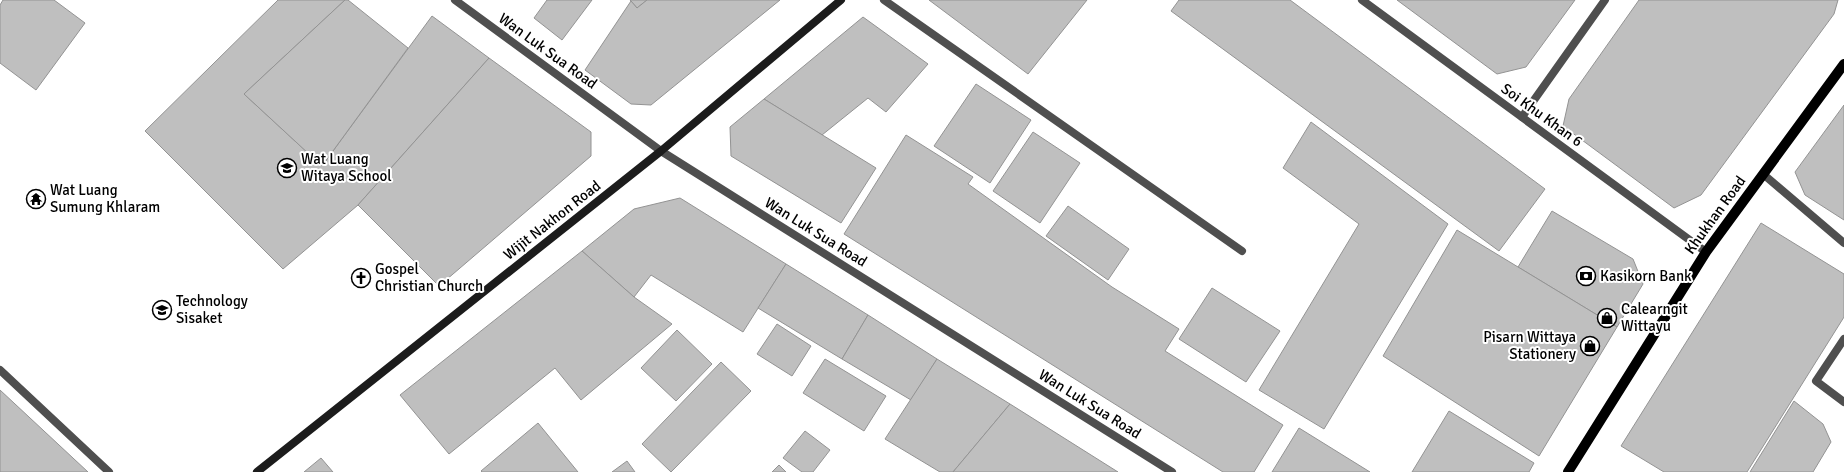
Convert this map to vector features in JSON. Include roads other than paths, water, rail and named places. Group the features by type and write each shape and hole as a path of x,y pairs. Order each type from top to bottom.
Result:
{"main road":[{"name":"Khukhan Road","path":"1568,472 1706,252 1844,64"}],"street":[{"name":"Wan Luk Sua Road","path":"455,0 661,151 1172,472"},
{"name":"Wijit Nakhon Road","path":"257,472 661,151 841,0"},
{"path":"884,0 1242,251"},
{"name":"Soi Khu Khan 6","path":"1362,0 1706,252"},
{"path":"1522,117 1606,0"},
{"path":"1763,174 1844,243"},
{"path":"1844,339 1816,381 1844,402"},
{"path":"0,370 109,472"}],"place":[{"name":"Wat Luang Witaya School","path":"287,168"},
{"name":"Wat Luang Sumung Khlaram","path":"36,199"},
{"name":"Kasikorn Bank","path":"1586,276"},
{"name":"Gospel Christian Church","path":"361,278"},
{"name":"Technology Sisaket","path":"162,310"},
{"name":"Calearngit Wittayu","path":"1607,318"},
{"name":"Pisarn Wittaya Stationery","path":"1590,346"}]}
